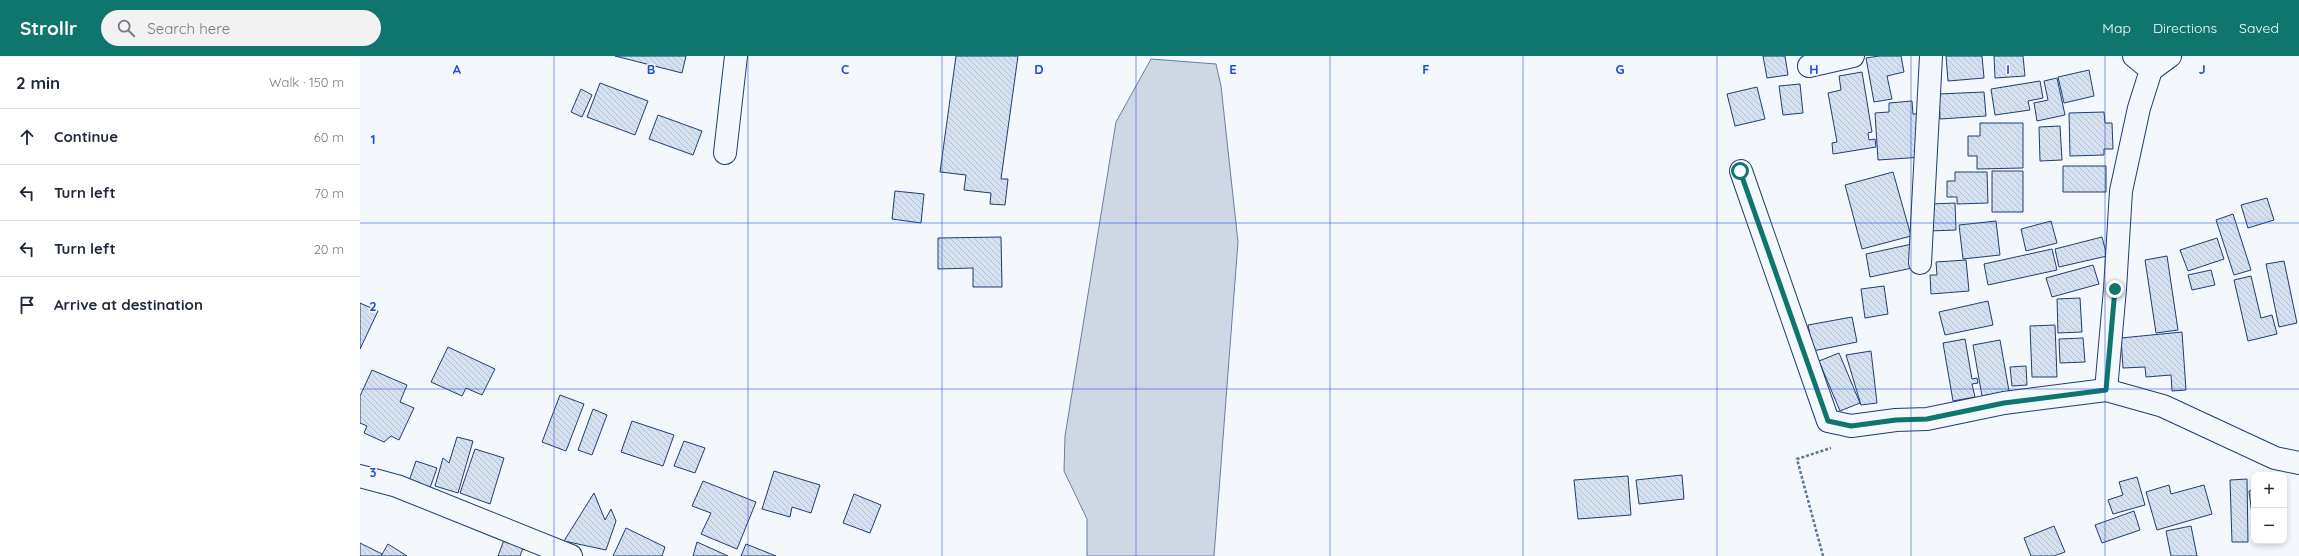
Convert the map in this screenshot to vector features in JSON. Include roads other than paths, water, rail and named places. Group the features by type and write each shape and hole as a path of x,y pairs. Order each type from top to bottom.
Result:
{"street":[{"path":"725,154 736,56"},
{"path":"1809,66 1853,56"},
{"path":"1920,263 1931,56"},
{"path":"2134,56 2151,70"},
{"path":"2106,390 2115,289 2121,191 2139,108 2151,70 2170,56"},
{"path":"1740,171 1828,421 1851,426 1896,420 1927,419 2004,403 2106,390 2163,406 2275,458 2299,463"},
{"path":"360,476 397,486 571,556"}]}
